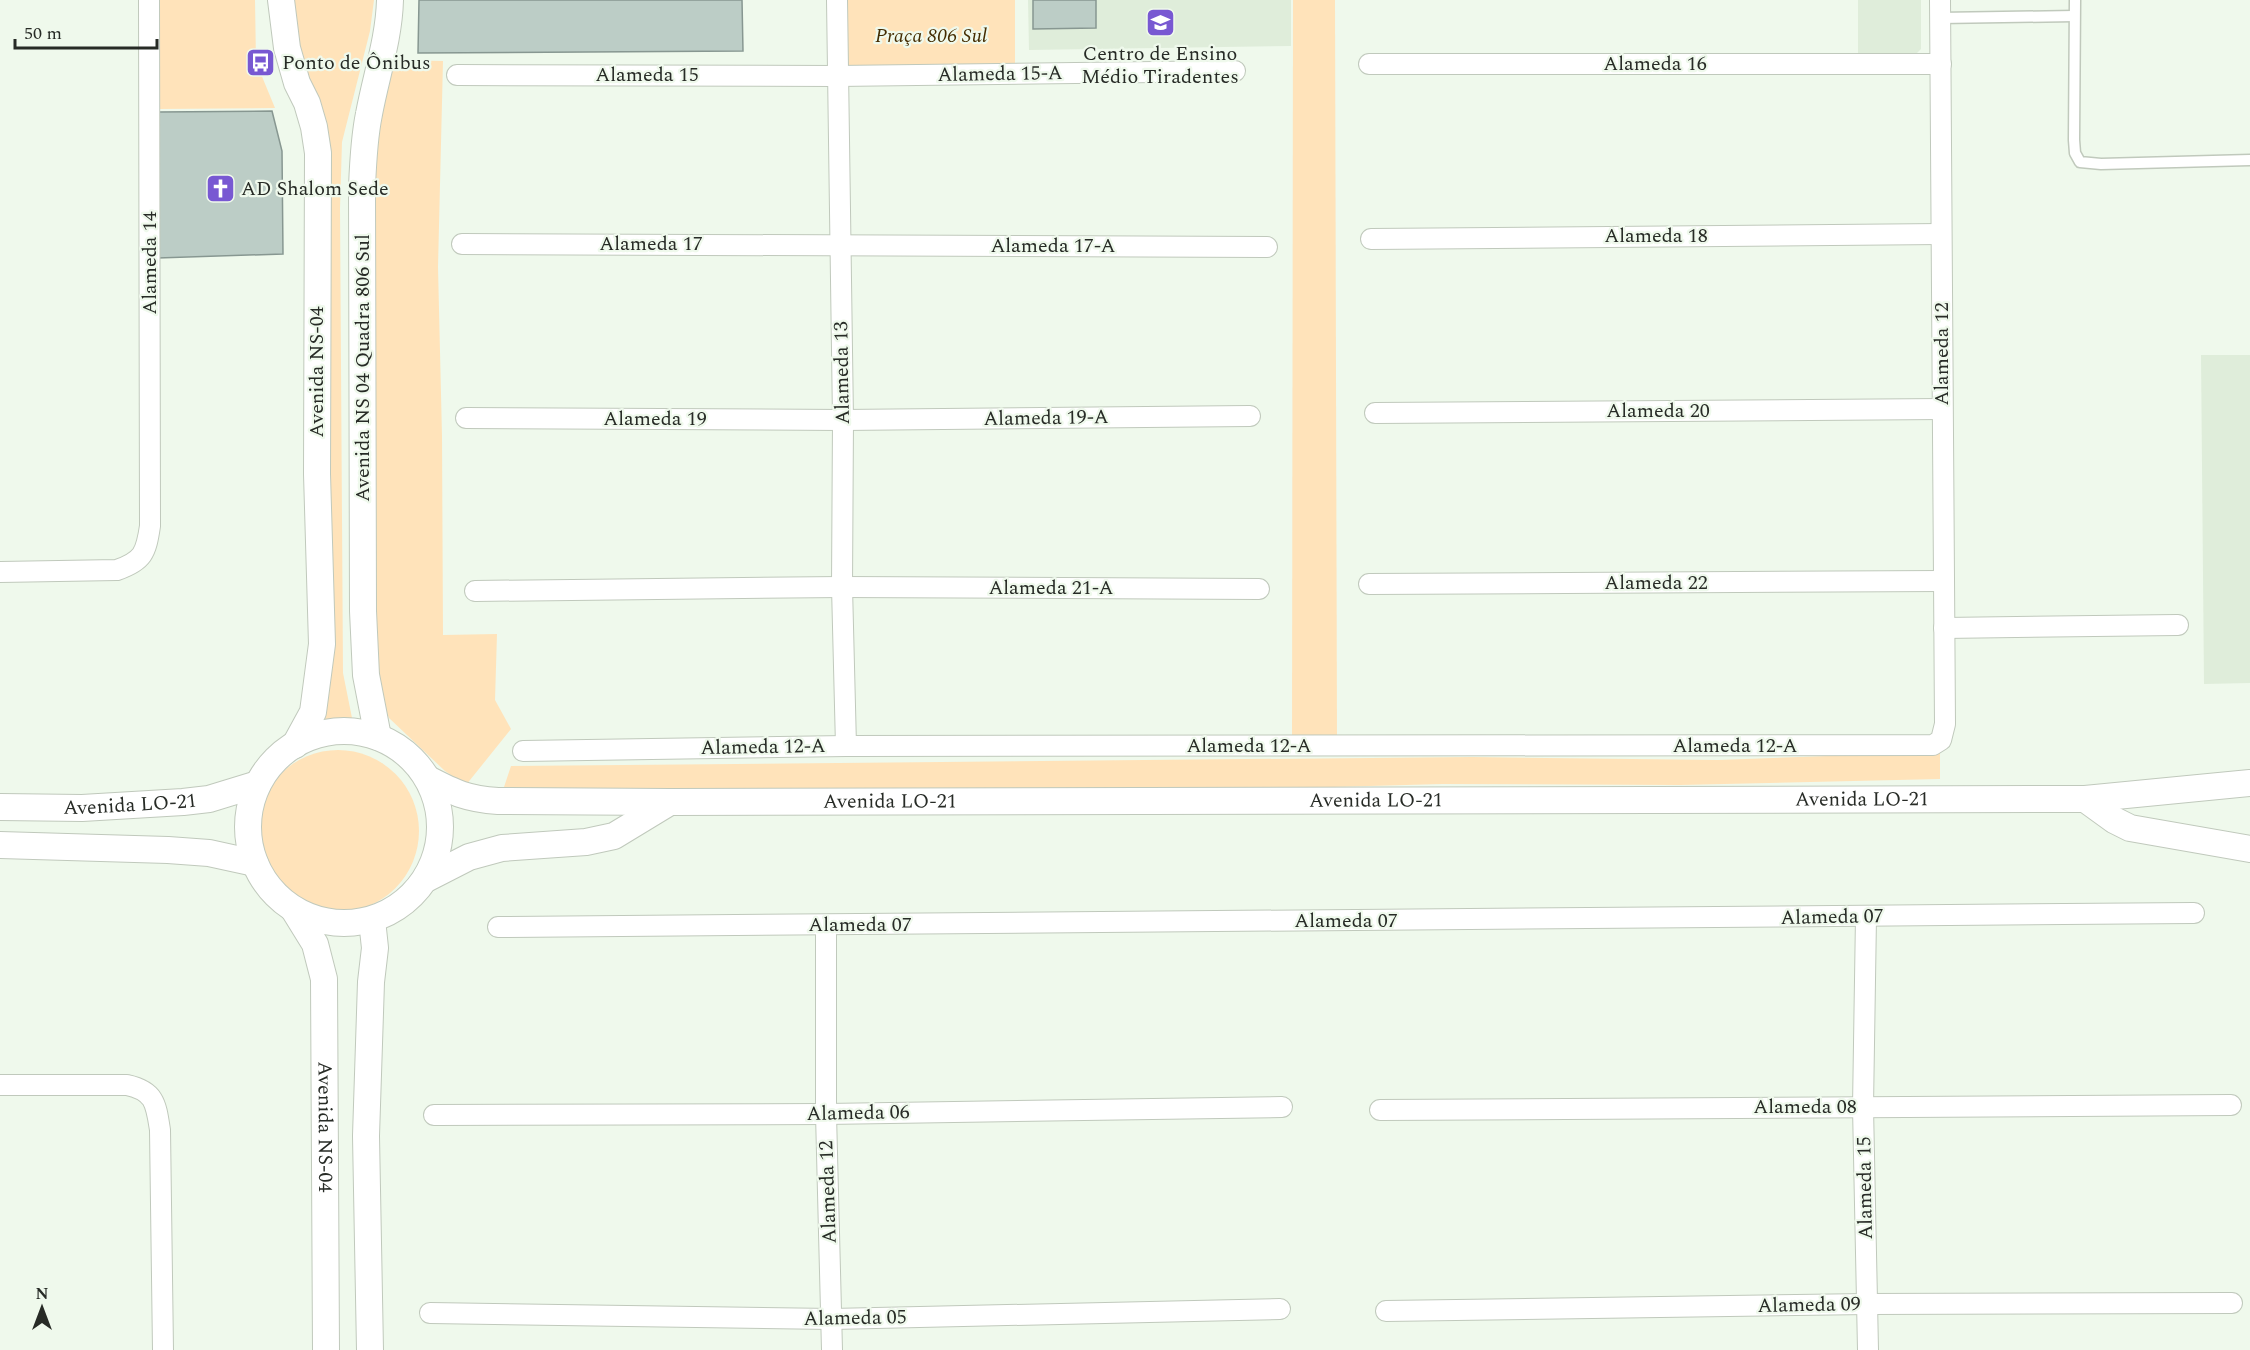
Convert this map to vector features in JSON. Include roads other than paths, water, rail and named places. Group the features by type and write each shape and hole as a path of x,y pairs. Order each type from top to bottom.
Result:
{"street":[{"name":"Alameda 14","path":"0,572 117,570 135,564 144,554 150,526 149,0"},
{"name":"Avenida NS-04","path":"281,0 287,48 297,83 307,103 318,153 317,474 322,644 313,712 295,745"},
{"name":"Avenida NS 04 Quadra 806 Sul","path":"378,737 366,675 363,611 362,187 369,114 390,22 390,0"},
{"name":"Alameda 13","path":"837,0 843,420 842,587 846,746"},
{"name":"Alameda 12","path":"1940,9 1944,707"},
{"name":"Alameda 16","path":"1369,64 1941,64"},
{"name":"Alameda 15-A","path":"837,76 1235,71"},
{"name":"Alameda 15","path":"457,75 837,76"},
{"name":"Alameda 18","path":"1371,239 1941,234"},
{"name":"Alameda 17","path":"462,244 840,245"},
{"name":"Alameda 17-A","path":"840,245 1267,247"},
{"name":"Alameda 20","path":"1375,413 1942,410"},
{"name":"Alameda 19-A","path":"843,420 1250,416"},
{"name":"Alameda 19","path":"466,418 843,420"},
{"name":"Alameda 22","path":"1369,584 1943,581"},
{"name":"Alameda 21-A","path":"475,591 842,587 1259,589"},
{"path":"1944,628 2178,625"},
{"name":"Alameda 12-A","path":"523,751 846,746 1923,746 1933,745 1941,740 1945,724 1944,707"},
{"path":"426,879 439,846 440,811 428,779 407,753 378,737 350,731 321,734 295,745 274,762 258,784 249,810 248,837 255,863 271,890 294,910 332,923 372,920 403,904 426,879 469,857 502,848 586,842 614,836 670,802"},
{"name":"Avenida LO-21","path":"428,779 458,795 474,799 670,802 2085,799 2250,783"},
{"name":"Avenida LO-21","path":"0,807 82,808 183,802 209,799 258,784"},
{"path":"2085,799 2114,820 2130,828 2250,849"},
{"name":"Avenida LO-21","path":"0,845 209,853 255,863"},
{"name":"Avenida NS-04","path":"294,910 315,944 324,979 326,1350"},
{"name":"Alameda 07","path":"498,927 2194,913"},
{"name":"Alameda 15","path":"1866,917 1863,1107 1868,1350"},
{"path":"370,1350 366,1136 370,982 375,948 372,920"},
{"name":"Alameda 12","path":"826,925 826,1114 832,1350"},
{"path":"0,1085 127,1085 142,1088 152,1097 160,1130 163,1350"},
{"name":"Alameda 08","path":"1380,1110 2231,1106"},
{"name":"Alameda 06","path":"434,1115 826,1114 1282,1107"},
{"name":"Alameda 09","path":"1386,1311 1868,1304 2232,1303"},
{"name":"Alameda 05","path":"430,1313 832,1319 1280,1309"}],"lane":[{"path":"2074,0 2074,140 2075,153 2080,162 2101,164 2250,160"},
{"path":"1940,9 2074,16"}],"place":[{"name":"Centro de Ensino Médio Tiradentes","path":"1160,23"},
{"name":"Ponto de Ônibus","path":"261,63"},
{"name":"AD Shalom Sede","path":"220,189"}],"park label":[{"name":"Praça 806 Sul","path":"931,36"}]}
